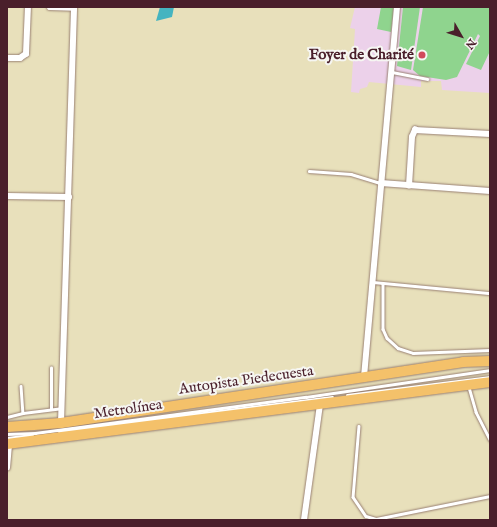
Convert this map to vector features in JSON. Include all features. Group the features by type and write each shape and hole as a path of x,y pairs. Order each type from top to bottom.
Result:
{"highway":[{"name":"Autopista Piedecuesta","path":"7,427 61,423 364,377 490,361"},
{"path":"8,440 320,404 490,382"}],"street":[{"path":"7,58 23,58 26,54 28,7"},
{"path":"50,7 74,8 61,423"},
{"path":"364,377 397,7"},
{"path":"409,186 412,137 415,130 490,134"},
{"path":"381,183 490,191"},
{"path":"7,196 69,197"},
{"path":"304,520 320,404"},
{"path":"7,468 8,440"}],"lane":[{"path":"391,71 427,79"},
{"path":"309,171 351,174 381,183"},
{"path":"372,282 490,293"},
{"path":"383,284 383,329 387,338 398,348 413,353 490,350"},
{"path":"51,368 51,408"},
{"name":"Metrolínea","path":"8,440 35,433 490,370"},
{"name":"Metrolínea","path":"8,440 490,376"},
{"path":"469,384 476,412 490,440"},
{"path":"21,386 23,413"},
{"path":"7,417 51,408 62,408"},
{"path":"359,426 353,497 366,516 376,519 490,496"}],"shaded area":[{"name":"Foyer de Charité","path":"355,7 490,7 490,93 442,90 441,81 421,81 421,87 369,82 367,87 360,89 359,93 351,92 355,29 350,28"}],"green space":[{"path":"381,7 394,7 391,32 377,29"},
{"path":"403,7 420,7 411,70 397,66"},
{"path":"423,7 490,7 490,51 481,70 466,64 480,36 478,34 457,77 446,80 420,76 413,70"}],"water":[{"path":"160,7 174,7 172,17 156,21"}],"place":[{"name":"Foyer de Charité","path":"422,55"}]}
